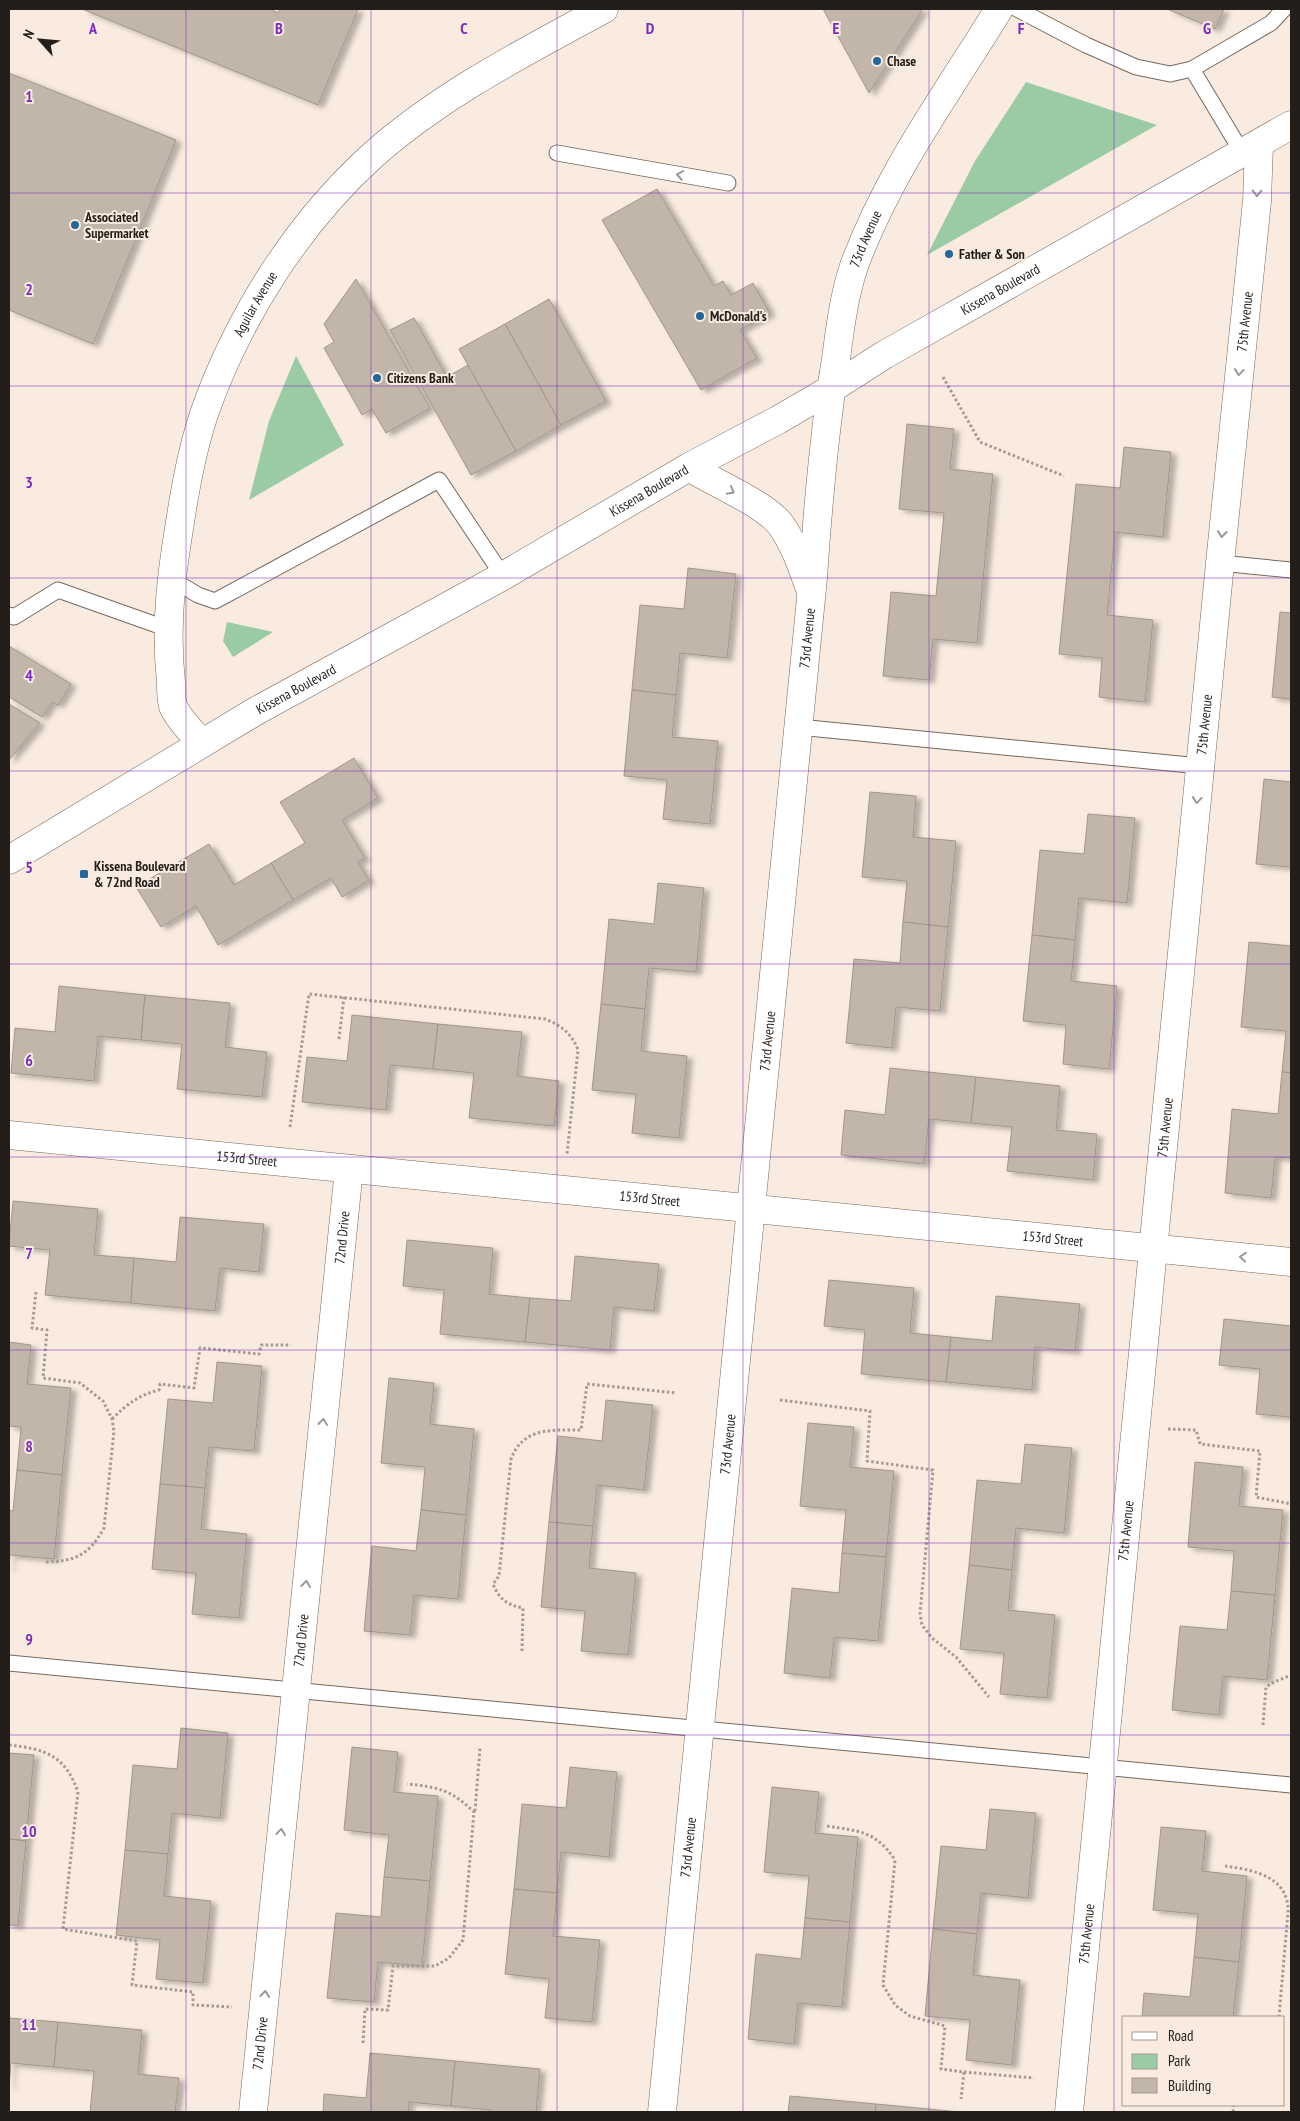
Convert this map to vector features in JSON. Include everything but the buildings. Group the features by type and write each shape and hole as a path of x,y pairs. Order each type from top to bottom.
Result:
{"street":[{"name":"Aguilar Avenue","path":"201,743 173,706 168,659 171,580 190,469 204,412 227,358 256,302 320,209 374,155 434,108 604,9"},
{"name":"73rd Avenue","path":"662,2112 798,727 823,446 831,389 846,300 854,267 872,225 892,180 928,118 999,9"},
{"name":"Kissena Boulevard","path":"9,860 256,711 503,576 689,467 778,420 831,389 884,354 1291,125"},
{"name":"75th Avenue","path":"1069,2112 1257,201 1251,149"},
{"path":"689,467 754,503 780,524 789,538 811,592"},
{"name":"153rd Street","path":"9,1135 1291,1262"},
{"name":"72nd Drive","path":"252,2112 348,1169"}],"lane":[{"path":"1017,9 1086,45 1136,67 1170,74 1192,68 1271,23 1284,9"},
{"path":"1192,68 1251,149"},
{"path":"557,153 728,183"},
{"path":"171,580 198,595 215,601 439,480 503,576"},
{"path":"1220,563 1291,570"},
{"path":"9,615 14,617 58,590 168,629"},
{"path":"798,727 1200,766"},
{"path":"9,1663 1291,1785"}],"path":[{"path":"942,377 980,442 1064,476"},
{"path":"290,1127 309,994 545,1019 557,1024 574,1039 578,1050 567,1154"},
{"path":"339,1039 344,998"},
{"path":"36,1292 32,1328 47,1330 43,1378 80,1383 103,1401 112,1419 114,1430 104,1528 96,1542 84,1554 66,1562 46,1562"},
{"path":"112,1419 129,1402 144,1394 159,1390 160,1384 194,1388 200,1348 259,1354 261,1345 290,1345"},
{"path":"522,1651 522,1608 510,1606 503,1601 493,1584 499,1576 511,1459 514,1451 528,1437 540,1431 581,1430 587,1384 676,1393"},
{"path":"780,1400 870,1411 867,1461 933,1470 920,1614 922,1625 932,1638 956,1657 989,1697"},
{"path":"1168,1429 1196,1430 1200,1444 1260,1451 1256,1497 1291,1504"},
{"path":"1263,1725 1266,1687 1272,1682 1291,1675"},
{"path":"9,1745 31,1747 51,1754 66,1767 73,1777 78,1792 63,1929 137,1941 132,1985 194,1992 193,2005 263,2008"},
{"path":"363,2043 365,2008 388,2010 393,1966 435,1966 449,1958 463,1940 480,1748"},
{"path":"407,1784 444,1790 460,1798 474,1812"},
{"path":"827,1826 864,1832 876,1838 886,1847 895,1860 883,1985 895,2005 910,2016 945,2026 941,2070 1034,2078"},
{"path":"1226,1866 1252,1870 1276,1881 1284,1893 1288,1912 1279,2016"},
{"path":"1288,1912 1291,1907"},
{"path":"961,2099 964,2072"}],"green space":[{"path":"1026,82 1157,125 927,255 975,161"},
{"path":"296,356 344,445 249,500 269,421"},
{"path":"227,622 273,632 233,657 223,641"}],"place":[{"name":"Chase","path":"877,61"},
{"name":"Associated Supermarket","path":"75,225"},
{"name":"Father & Son","path":"949,254"},
{"name":"McDonald's","path":"700,316"},
{"name":"Citizens Bank","path":"377,378"},
{"name":"Kissena Boulevard & 72nd Road","path":"84,874"}]}
